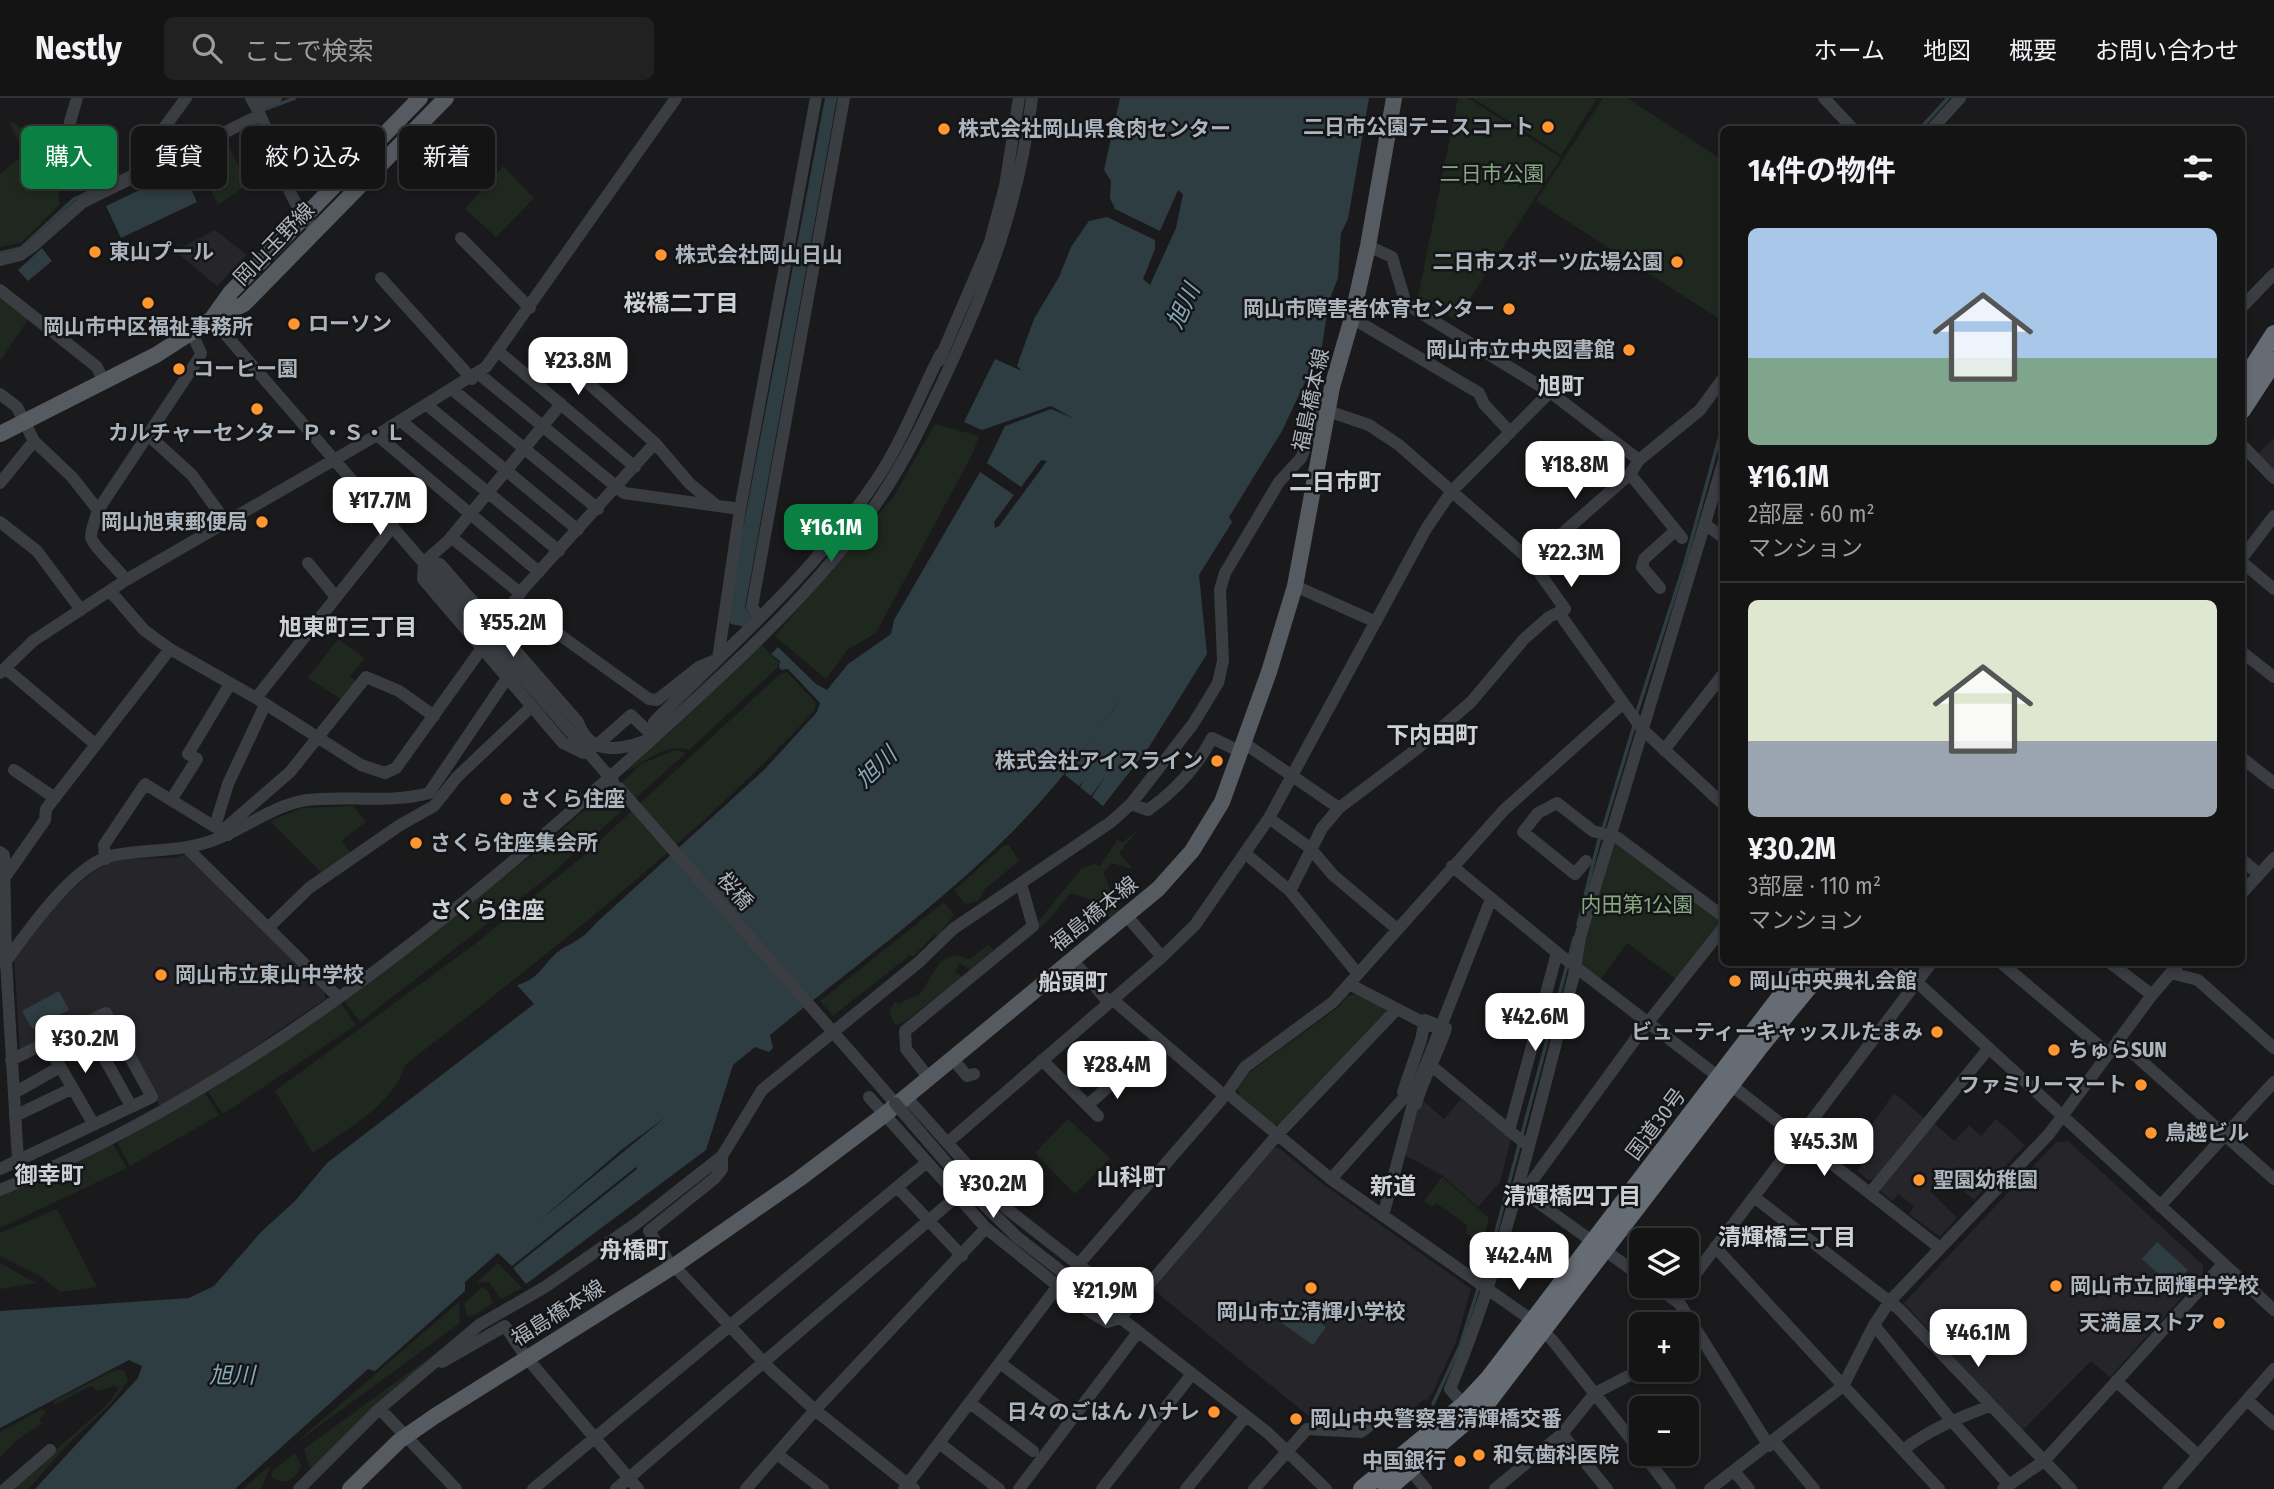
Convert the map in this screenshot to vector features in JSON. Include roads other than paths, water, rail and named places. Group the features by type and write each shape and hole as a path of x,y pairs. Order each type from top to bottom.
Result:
{"highway":[{"path":"2245,379 2274,334"},
{"path":"2245,405 2274,361"},
{"name":"国道30号","path":"1726,1081 1804,966"},
{"name":"国道30号","path":"1387,1489 1486,1404 1538,1326 1726,1081 1826,966"},
{"name":"国道30号","path":"1362,1489 1464,1405 1538,1326"}],"main road":[{"name":"岡山玉野線","path":"212,319 231,292 420,98"},
{"name":"岡山玉野線","path":"0,434 104,382 192,334 212,319 244,304 446,98"},
{"name":"福島橋本線","path":"350,1489 405,1437 526,1357 673,1266 895,1105 1168,880 1192,851 1222,802 1295,586 1332,387 1352,318 1368,246 1394,98"}],"street":[{"path":"71,122 77,98"},
{"path":"165,126 186,98"},
{"path":"0,260 20,255 33,246 83,202 276,98"},
{"path":"95,744 2,671 33,641 126,580 476,376 499,352 676,98"},
{"path":"718,659 740,509 816,98"},
{"path":"760,617 752,607 844,98"},
{"path":"654,737 654,722 760,617 811,562 876,481 906,429 990,242 1007,175 1019,98"},
{"path":"0,1190 60,1166 210,1083 338,998 473,895 610,778 776,623 824,570 884,492 928,412 981,298 1005,233 1023,163 1032,98"},
{"path":"1824,98 1850,126"},
{"path":"1935,126 1960,98"},
{"path":"256,109 286,176 296,208 316,231"},
{"path":"461,238 530,308"},
{"path":"1368,246 1392,257 1406,304 1550,392 1639,460"},
{"path":"2245,304 2274,274"},
{"path":"381,278 476,376 617,489 624,493 740,509"},
{"path":"0,290 97,367 104,382"},
{"path":"1352,318 1479,393 1483,404 1510,432"},
{"path":"212,319 577,734"},
{"path":"126,580 110,558 93,545 91,536 99,510 199,358 201,353 192,334"},
{"path":"499,352 635,467"},
{"path":"928,412 940,355"},
{"path":"586,381 655,443 690,484 716,506"},
{"path":"1531,561 1630,474 1639,460 1689,421 1720,382"},
{"path":"299,1489 380,1409 479,1325 545,1287 637,1223 722,1156 762,1090 780,1072 919,962 953,929 1111,822 1131,804 1193,724 1218,683 1223,661 1220,590 1225,573 1279,482 1301,458 1332,387"},
{"path":"453,390 598,509"},
{"path":"947,1143 1162,957 1195,925 1269,818 1426,529 1451,492 1550,392"},
{"path":"0,394 16,407 34,441 72,477 99,510"},
{"path":"561,404 451,537 424,562 423,579 563,743 594,752 619,749 654,737"},
{"path":"427,405 579,530"},
{"path":"1290,891 1310,848 1339,808 1418,748 1471,702 1524,639 1549,617 1565,609 1531,561 1399,444 1369,425 1328,411"},
{"path":"401,421 559,551"},
{"path":"149,435 192,475 226,522"},
{"path":"377,435 539,572"},
{"path":"0,483 34,441"},
{"path":"495,628 517,597 617,489 655,443"},
{"path":"2245,448 2274,478"},
{"path":"1630,474 1678,534 1644,559 1642,567 1660,588"},
{"path":"1518,1138 1573,965 1606,834 1638,724 1706,525 1720,474"},
{"path":"2245,556 2274,516"},
{"path":"0,522 37,551 81,610"},
{"path":"1706,525 1720,535"},
{"path":"222,831 228,784 260,702 336,597 393,526"},
{"path":"451,537 517,597 649,699 657,700 699,667 718,659"},
{"path":"424,562 440,564 578,722 577,734"},
{"path":"308,563 336,597"},
{"path":"2245,563 2274,589"},
{"path":"1295,586 1376,622"},
{"path":"110,591 144,630 170,649 361,765 385,773 396,768 482,648"},
{"path":"1559,613 1638,724 1720,801"},
{"path":"3,881 45,820 46,809 170,649"},
{"path":"2245,654 2274,677"},
{"path":"222,831 290,772 366,677 400,691 434,716"},
{"path":"3,962 47,905 112,855 188,849 222,831 304,800 411,798 429,793 507,678"},
{"path":"1664,750 1720,681"},
{"path":"171,800 197,759 188,754 230,684"},
{"path":"1077,1266 1226,1094 1245,1068 1333,1002 1504,810 1622,704"},
{"path":"268,928 309,888 400,825 434,806 457,777 531,707"},
{"path":"594,752 631,715 654,737"},
{"name":"桜橋","path":"577,734 594,752 610,778 895,1105"},
{"path":"1131,804 1148,810 1156,805 1197,766 1212,737 1242,748 1292,774 1339,808"},
{"path":"2245,760 2274,783"},
{"path":"14,769 55,798"},
{"path":"105,859 104,845 145,784 222,831"},
{"path":"1586,861 1575,874 1523,832 1538,813 1557,803 1606,834 1618,838 1720,915"},
{"path":"1269,818 1310,848 1333,875 1397,929"},
{"path":"188,849 338,998"},
{"path":"0,852 4,855 3,962 11,1060 6,1079 13,1093 18,1161"},
{"path":"1246,854 1290,891 1353,979 1396,1010 1440,1028"},
{"path":"2245,890 2274,858"},
{"path":"2245,862 2259,874"},
{"path":"1452,866 1558,954 1800,1136 1940,1248"},
{"path":"929,1078 906,1049 905,1031 1034,926 1021,884"},
{"path":"1424,1023 1402,1092 1416,1104 1440,1028 1491,899"},
{"path":"1126,915 1162,957"},
{"path":"1464,1405 1450,1389 1482,1286 1521,1190 1720,932"},
{"path":"1521,1190 1518,1138 1558,954"},
{"path":"1072,959 1110,1001 1278,1134 1331,1180 1538,1326 1629,1436"},
{"path":"1899,966 2274,1310"},
{"path":"1699,1268 1929,966"},
{"path":"2005,966 2109,1054"},
{"path":"2114,966 2152,995"},
{"path":"1710,1489 1843,1386 1874,1325 1890,1301 2063,1117 2118,1040 2177,966"},
{"path":"2171,973 2198,980 2274,1048"},
{"path":"895,1105 926,1163 986,1228 1107,1322 1120,1318 1278,1134 1396,1010"},
{"path":"0,1169 152,1097 106,1013 11,1060"},
{"path":"85,1023 131,1106"},
{"path":"2118,1040 2274,1179"},
{"path":"46,1042 94,1125"},
{"path":"1870,1193 1989,1048"},
{"path":"952,1058 967,1076 974,1074"},
{"path":"1042,1060 1098,1115"},
{"path":"1429,1064 1518,1138"},
{"path":"1331,1180 1409,1099 1429,1064"},
{"path":"13,1093 60,1066"},
{"path":"1088,1105 1123,1073"},
{"path":"2160,1206 2274,1082"},
{"path":"15,1116 73,1088"},
{"path":"869,1097 895,1105 947,1143 1006,1209 1112,1291 1120,1304 1120,1318"},
{"path":"1383,1216 1409,1099"},
{"path":"895,1105 973,1194 1017,1237 1247,1416 1289,1451 1326,1489"},
{"path":"722,1156 722,1169 715,1178 649,1231 673,1266 763,1362 815,1410 908,1488 1058,1286"},
{"path":"0,1178 18,1161"},
{"path":"533,1489 926,1163"},
{"path":"616,1489 977,1179"},
{"path":"897,1187 962,1255"},
{"path":"1521,1190 1629,1268"},
{"path":"1754,1197 1890,1301 2071,1489"},
{"path":"746,1489 815,1410 986,1228"},
{"path":"1715,1247 1903,1450 1932,1487"},
{"path":"1874,1325 2006,1487 2044,1461 2223,1264"},
{"path":"1673,1298 1772,1443 1814,1489"},
{"path":"431,1365 447,1361 505,1326 526,1357 593,1440 638,1489"},
{"path":"1018,1489 1138,1332"},
{"path":"1000,1363 1063,1409"},
{"path":"2169,1489 2274,1369"},
{"path":"1102,1489 1192,1374"},
{"path":"1496,1489 1562,1434 1595,1393 1629,1375"},
{"path":"2116,1381 2198,1455"},
{"path":"2247,1400 2274,1424"},
{"path":"970,1403 1033,1451"},
{"path":"1903,1450 1924,1434 1951,1420 1990,1406"},
{"path":"380,1409 456,1489"},
{"path":"1254,1489 1307,1429 1361,1432 1385,1414 1421,1417 1432,1431"},
{"path":"1186,1489 1247,1416"},
{"path":"1562,1434 1607,1489"},
{"path":"939,1443 999,1489"},
{"path":"5,1489 50,1450"},
{"path":"777,1454 822,1489"},
{"path":"1652,1466 1670,1489"},
{"path":"1410,1470 1426,1489"},
{"path":"1734,1471 1749,1489"}],"water":[{"path":"825,98 837,98 745,608 753,619 745,627 731,624 726,618"},
{"name":"旭川","path":"1120,98 1369,98 1348,219 1341,233 1338,278 1329,301 1322,346 1282,431 1229,517 1232,522 1199,575 1207,654 1149,747 1103,806 1092,797 1106,775 1091,796 1080,787 1084,781 1079,786 1065,775 1095,734 1039,803 978,864 920,915 770,1035 773,1048 769,1052 755,1047 733,1065 706,1150 526,1284 513,1268 637,1169 636,1167 512,1266 498,1253 465,1282 465,1291 375,1371 368,1369 235,1489 35,1489 138,1378 142,1366 129,1360 0,1428 0,1311 189,1298 214,1286 261,1232 295,1201 327,1163 534,1004 517,985 532,978 558,951 585,934 765,769 817,712 820,703 788,669 781,670 780,661 771,654 778,647 816,684 827,690 848,664 891,634 894,620 980,472 1014,495 994,522 995,528 999,526 1047,461 1041,460 1021,487 987,463 1005,426 1051,409 1073,418 1051,406 982,430 964,422 995,359 1022,371 1017,366 1034,319 1059,277 1071,247 1089,221 1107,217 1155,240 1155,249 1143,279 1150,285 1176,228 1183,194 1178,190 1160,231 1115,209 1110,198 1111,181 1104,170","holes":["667,1116 538,1222 620,1151"]},
{"path":"142,189 191,189 197,202 121,238 106,206"},
{"path":"42,248 52,261 28,281 18,270"},
{"path":"59,991 69,1010 32,1029 22,1011"},
{"path":"2157,1242 2188,1270 2173,1287 2142,1259"},
{"path":"1292,1302 1326,1327 1313,1345 1279,1321"}],"waterway":[{"path":"260,111 295,98"},
{"path":"1923,126 1948,98"},
{"path":"0,253 21,248 74,199 131,171"},
{"path":"1636,715 1685,563 1720,436"},
{"path":"1603,829 1634,726"},
{"path":"1578,924 1600,836"},
{"path":"1569,958 1574,938"},
{"path":"1433,1404 1460,1346 1496,1232 1567,965"}],"place":[{"name":"二日市公園テニスコート","path":"1548,127"},
{"name":"株式会社岡山県食肉センター","path":"944,129"},
{"name":"東山プール","path":"95,252"},
{"name":"株式会社岡山日山","path":"661,255"},
{"name":"二日市スポーツ広場公園","path":"1677,262"},
{"name":"岡山市中区福祉事務所","path":"148,303"},
{"name":"岡山市障害者体育センター","path":"1509,309"},
{"name":"ローソン","path":"294,324"},
{"name":"岡山市立中央図書館","path":"1629,350"},
{"name":"コーヒー園","path":"179,369"},
{"name":"カルチャーセンター Ｐ・Ｓ・Ｌ","path":"257,409"},
{"name":"岡山旭東郵便局","path":"262,522"},
{"name":"株式会社アイスライン","path":"1217,761"},
{"name":"さくら住座","path":"506,799"},
{"name":"さくら住座集会所","path":"416,843"},
{"name":"岡山市立東山中学校","path":"161,975"},
{"name":"岡山中央典礼会館","path":"1735,981"},
{"name":"ビューティーキャッスルたまみ","path":"1937,1032"},
{"name":"ちゅらSUN","path":"2054,1050"},
{"name":"ファミリーマート","path":"2141,1085"},
{"name":"鳥越ビル","path":"2151,1133"},
{"name":"聖園幼稚園","path":"1919,1180"},
{"name":"岡山市立岡輝中学校","path":"2056,1286"},
{"name":"岡山市立清輝小学校","path":"1311,1288"},
{"name":"天満屋ストア","path":"2219,1323"},
{"name":"日々のごはん ハナレ","path":"1214,1412"},
{"name":"岡山中央警察署清輝橋交番","path":"1296,1419"},
{"name":"和気歯科医院","path":"1479,1455"},
{"name":"中国銀行","path":"1460,1461"}],"district":[{"name":"桜橋二丁目","path":"681,303"},
{"name":"旭町","path":"1561,386"},
{"name":"二日市町","path":"1335,482"},
{"name":"旭東町三丁目","path":"348,627"},
{"name":"下内田町","path":"1432,735"},
{"name":"さくら住座","path":"487,910"},
{"name":"船頭町","path":"1073,982"},
{"name":"御幸町","path":"49,1175"},
{"name":"山科町","path":"1131,1177"},
{"name":"新道","path":"1393,1186"},
{"name":"清輝橋四丁目","path":"1572,1196"},
{"name":"清輝橋三丁目","path":"1787,1237"},
{"name":"舟橋町","path":"634,1250"}],"park label":[{"name":"二日市公園","path":"1492,174"},
{"name":"内田第1公園","path":"1637,905"}]}
